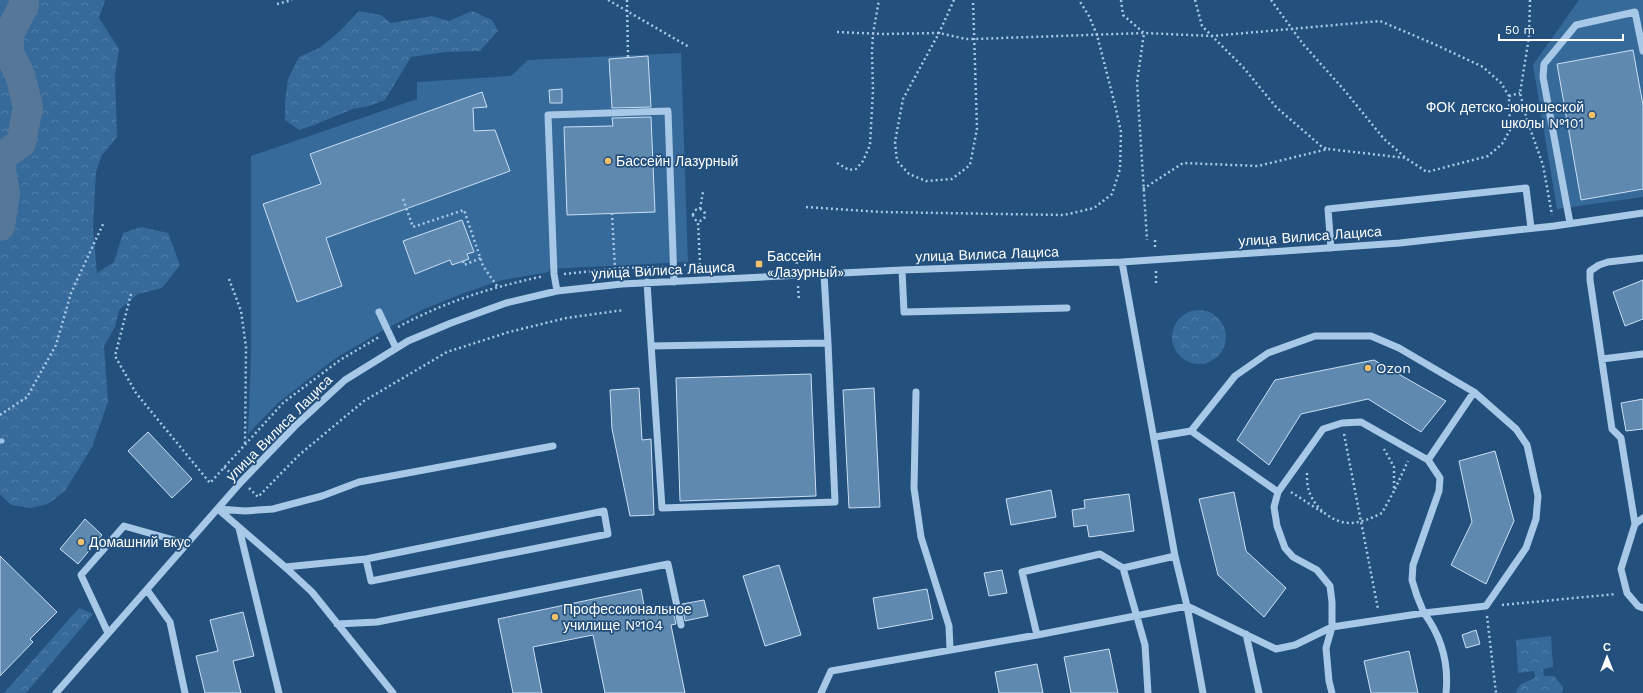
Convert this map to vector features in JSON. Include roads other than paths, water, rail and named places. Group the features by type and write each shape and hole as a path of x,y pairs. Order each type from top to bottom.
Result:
{"street":[{"path":"1570,224 1543,77 1544,64 1576,25 1635,12 1643,51"},
{"path":"557,291 554,274 548,115 668,111 674,282"},
{"path":"1331,248 1328,209 1526,188 1531,228"},
{"name":"улица Вилиса Лациса","path":"56,693 241,482 295,426 345,380 408,341 458,320 506,303 557,291 647,282 674,282 902,270 1122,262 1400,243 1554,226 1643,213"},
{"path":"1643,258 1599,264 1590,271 1590,280 1612,429 1621,438 1635,524 1621,569 1627,593 1638,606 1643,608"},
{"path":"1122,262 1176,556 1203,693"},
{"path":"902,270 904,312 1067,308"},
{"path":"647,282 662,508 835,502 824,274"},
{"path":"379,312 396,348"},
{"path":"821,693 831,671 1037,635 1187,606 1276,649 1295,645 1332,627 1424,613 1486,606 1526,548 1536,520 1538,496 1527,445 1516,429 1474,392 1399,348 1371,336 1315,336 1268,353 1235,376 1190,430 1155,437"},
{"path":"651,346 828,343"},
{"path":"1602,359 1643,354"},
{"path":"916,392 914,488 921,537 948,626 950,649"},
{"path":"1428,460 1474,392"},
{"path":"1332,693 1329,681 1326,648 1332,627 1332,602 1330,586 1317,570 1294,558 1285,548 1277,526 1274,507 1280,489 1323,429 1342,423 1361,422 1428,460 1440,478 1439,491 1414,565 1412,580 1424,613 1434,626 1442,647 1447,683 1446,693"},
{"path":"1190,430 1280,489"},
{"path":"218,509 245,512 273,509 322,496 359,482 553,446"},
{"path":"218,509 312,592 393,693"},
{"path":"285,567 366,559 604,511 608,534 371,581 366,559"},
{"path":"1635,524 1643,518"},
{"path":"108,633 81,575 124,526 188,544"},
{"path":"239,528 279,693"},
{"path":"1037,635 1022,572 1100,554 1123,568 1145,645 1148,693"},
{"path":"1123,568 1176,556"},
{"path":"337,624 377,622 668,564 681,625"},
{"path":"147,590 170,622 185,693"},
{"path":"1246,634 1259,693"}],"waterway":[{"path":"0,226 5,193 1,171 1,157 21,143 28,107 20,75 9,53 9,34 24,5 24,0"}],"place":[{"name":"ФОК детско-юношеской школы №101","path":"1592,115"},
{"name":"Бассейн Лазурный","path":"608,161"},
{"name":"Бассейн «Лазурный»","path":"759,264"},
{"name":"Ozon","path":"1368,368"},
{"name":"Домашний вкус","path":"81,542"},
{"name":"Профессиональное училище №104","path":"555,617"}]}
